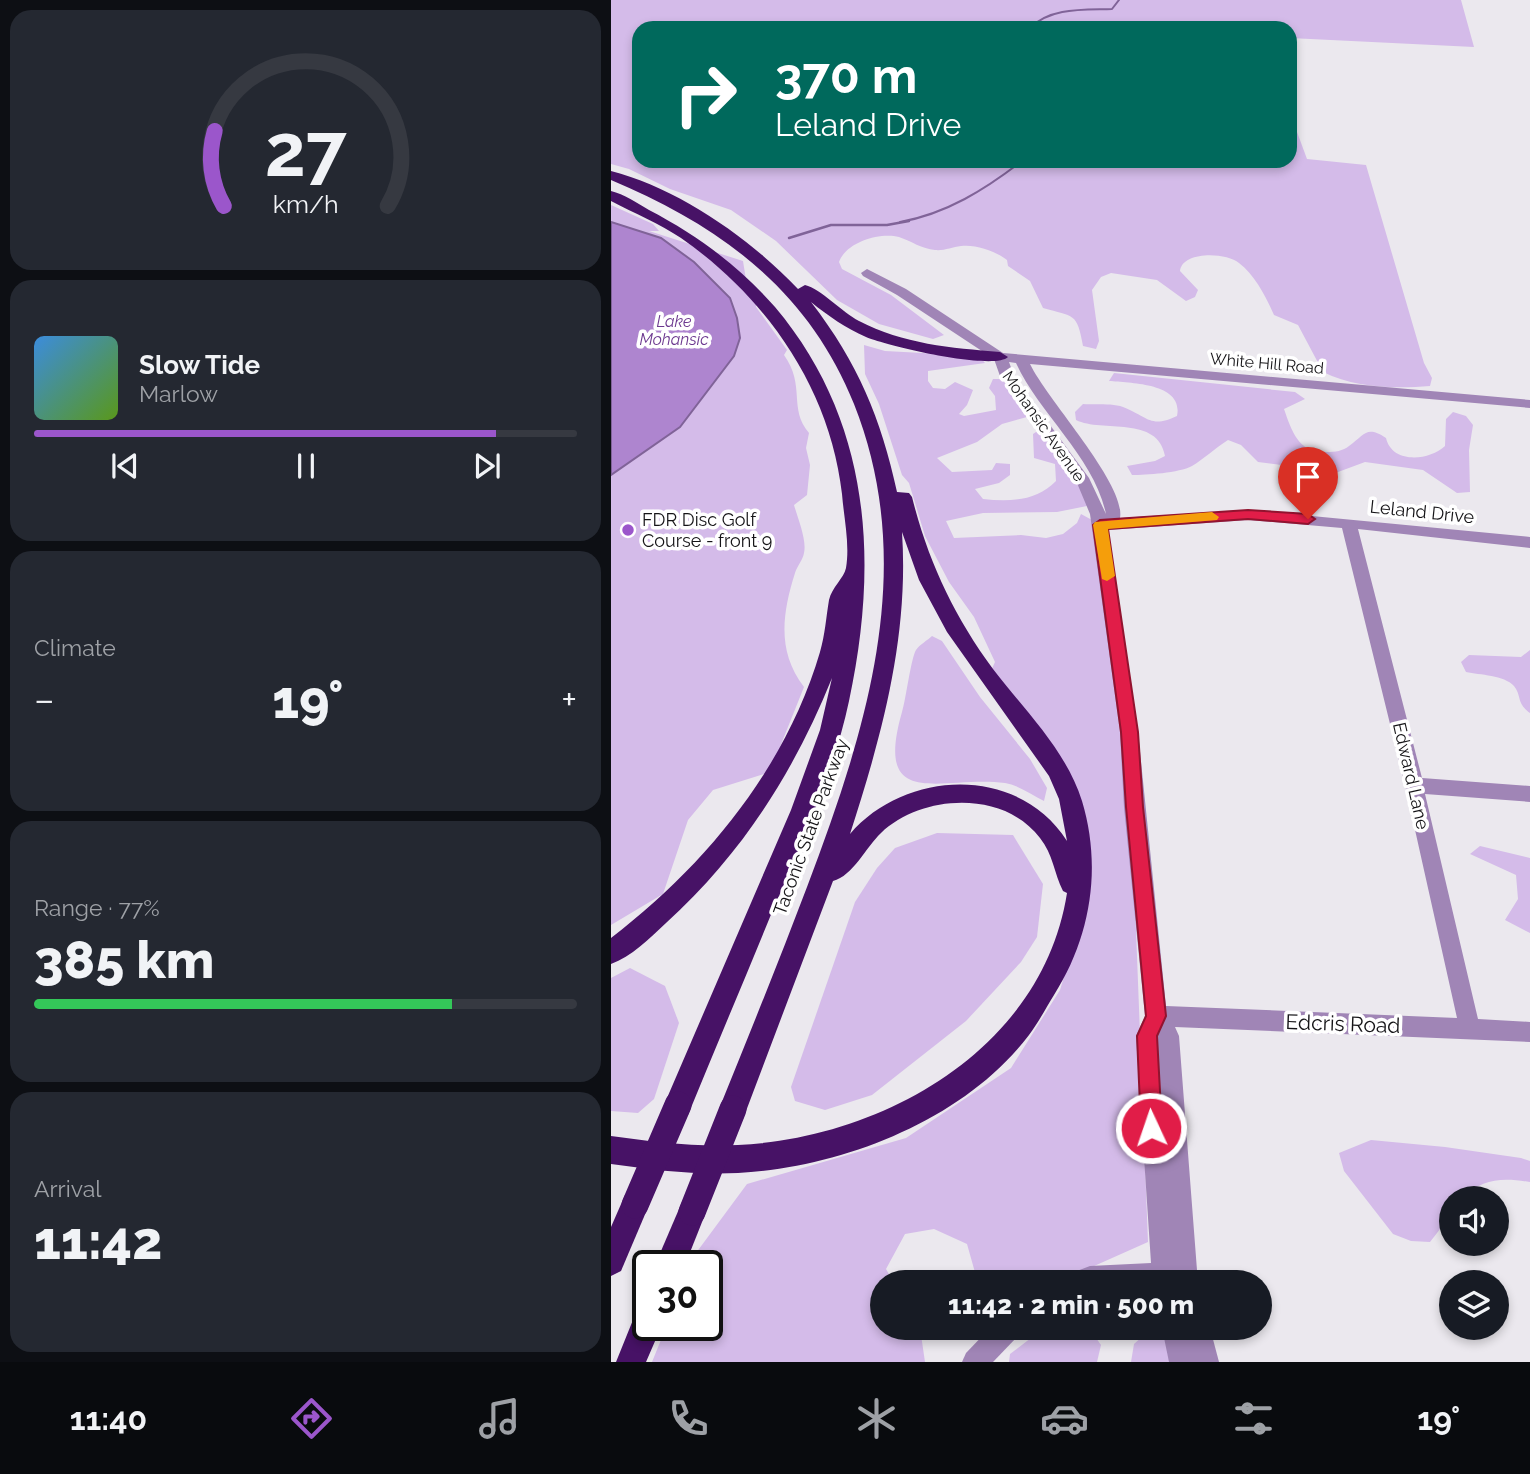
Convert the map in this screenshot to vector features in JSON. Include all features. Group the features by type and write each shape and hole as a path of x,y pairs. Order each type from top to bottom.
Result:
{"highway":[{"name":"Taconic State Parkway","path":"611,175 677,204 730,237 785,284 831,340 870,416 890,492 895,545 891,635 871,740 819,888 677,1250"},
{"name":"Taconic State Parkway","path":"611,195 663,220 715,255 760,296 798,345 828,402 843,445 855,518 856,573 855,603 846,666 817,773 786,853 611,1261"},
{"path":"730,237 770,259 824,306 858,328 919,348 1000,356"},
{"path":"611,1150 694,1159 770,1157 832,1146 893,1124 960,1083 991,1057 1018,1028 1048,985 1067,943 1080,896 1081,873 1076,824 1067,790 1051,760 963,644 941,607 915,551 899,479 881,458"},
{"path":"611,953 652,922 707,869 738,832 766,791 812,704 834,635 842,589 856,573"},
{"path":"819,888 845,859 859,838 889,814 929,797 955,793 978,794 1022,808 1039,820 1053,835 1067,862 1073,921"},
{"path":"631,1362 640,1341"}],"street":[{"name":"Mohansic Avenue","path":"867,273 903,292 967,338 1000,356 1007,376 1084,482 1100,525 1129,732 1134,807 1156,1016 1147,1036 1170,1270"},
{"name":"White Hill Road","path":"1000,356 1530,404"},
{"name":"Mohansic Avenue","path":"1021,358 1030,379 1105,488 1114,516 1100,525"},
{"name":"Leland Drive","path":"1100,525 1248,515 1530,543"},
{"name":"Edward Lane","path":"1349,523 1414,785 1470,1030"},
{"path":"1414,785 1530,794"},
{"name":"Edcris Road","path":"1156,1016 1530,1032"},
{"path":"975,1362 996,1340"},
{"path":"1177,1340 1182,1362"},
{"path":"1200,1340 1206,1362"}],"shaded area":[{"path":"611,0 1461,0 1474,47 1297,38 1297,21 632,21 632,168 1297,168 1297,132 1307,159 1366,165 1424,363 1432,378 1430,386 1375,386 1348,381 1323,372 1298,325 1274,315 1264,294 1245,268 1233,259 1225,257 1205,255 1183,264 1180,271 1198,290 1195,297 1186,301 1157,280 1111,273 1101,277 1092,290 1099,341 1096,349 1083,346 1076,321 1068,315 1043,308 1030,281 1008,266 1007,260 985,249 958,246 935,250 899,237 883,236 856,244 843,255 839,262 842,269 891,295 944,335 933,339 879,324 837,300 776,241 731,210 670,189 629,169 611,164"},
{"path":"611,205 653,224 659,231 649,231 743,261 747,286 759,298 756,307 787,350 784,355 794,377 799,415 809,433 806,448 810,465 807,495 794,505 805,548 796,570 785,618 789,660 804,687 770,772 713,790 688,820 663,894 611,925"},
{"path":"864,345 885,351 979,356 985,363 928,371 928,381 933,388 945,389 955,382 973,390 967,405 959,414 964,416 996,410 995,396 989,388 993,379 1004,379 1027,417 1002,424 977,442 937,458 952,472 992,470 996,463 1010,464 1010,475 999,483 975,489 983,499 1022,499 1040,493 1056,481 1055,464 1034,458 1033,434 1039,430 1084,489 1087,506 1057,512 983,513 946,521 954,538 1021,535 1046,538 1063,534 1077,523 1081,514 1092,520 1127,784 1136,930 1148,1242 1085,1270 974,1270 967,1244 934,1229 905,1234 887,1270 870,1270 870,1340 922,1340 925,1362 652,1362 661,1341 723,1341 723,1250 698,1250 747,1184 906,1138 1011,1068 1060,990 1083,914 1085,833 990,673 995,662 974,617 949,582 925,536 909,483 902,475 879,404 865,374"},
{"path":"1114,373 1295,392 1305,399 1284,409 1287,418 1298,440 1317,452 1342,450 1362,435 1374,432 1386,438 1390,446 1403,456 1430,455 1445,446 1446,419 1453,412 1466,416 1473,425 1469,450 1470,492 1457,493 1423,470 1365,462 1330,475 1300,474 1289,466 1258,462 1241,445 1228,440 1186,468 1132,475 1127,466 1155,461 1165,456 1160,443 1141,430 1087,424 1076,420 1075,412 1083,404 1114,405 1149,420 1161,421 1177,416 1177,405 1172,397 1154,387 1109,381"},
{"path":"932,636 942,641 980,697 1030,759 1047,788 1044,801 1005,783 937,784 905,777 897,765 896,744 914,654 917,648"},
{"path":"1530,650 1530,713 1510,682 1466,672 1461,662 1469,655 1521,657"},
{"path":"937,833 1013,835 1043,884 1037,937 1021,962 966,1021 872,1095 825,1110 795,1101 791,1087 855,902 877,868 895,848"},
{"path":"1480,846 1530,858 1530,933 1505,920 1518,899 1516,875 1470,854"},
{"path":"630,968 665,986 679,1023 654,1099 638,1113 611,1111 611,978"},
{"path":"1371,1140 1521,1158 1530,1161 1530,1182 1512,1180 1494,1181 1478,1186 1439,1186 1439,1230 1430,1242 1411,1241 1393,1234 1344,1171 1339,1153"},
{"path":"1028,1340 1097,1340 1101,1345 1097,1362 1009,1362 1010,1354"},
{"path":"1138,1340 1166,1340 1175,1348 1176,1362 1131,1362 1134,1344"}],"water":[{"name":"Lake Mohansic","path":"611,222 661,238 694,262 730,298 740,338 734,356 680,427 611,475"}],"waterway":[{"path":"1038,21 1058,13 1112,9 1119,0"},
{"path":"900,222 949,207 1012,168"},
{"path":"789,238 831,225 887,225 909,221"}],"slow traffic":[{"path":"1107,576 1100,525 1212,517"}],"place":[{"name":"FDR Disc Golf Course - front 9","path":"628,530"}],"route":[{"path":"1151,1128 1147,1036 1156,1016 1134,807 1129,732 1100,525 1248,515 1308,519"}]}
